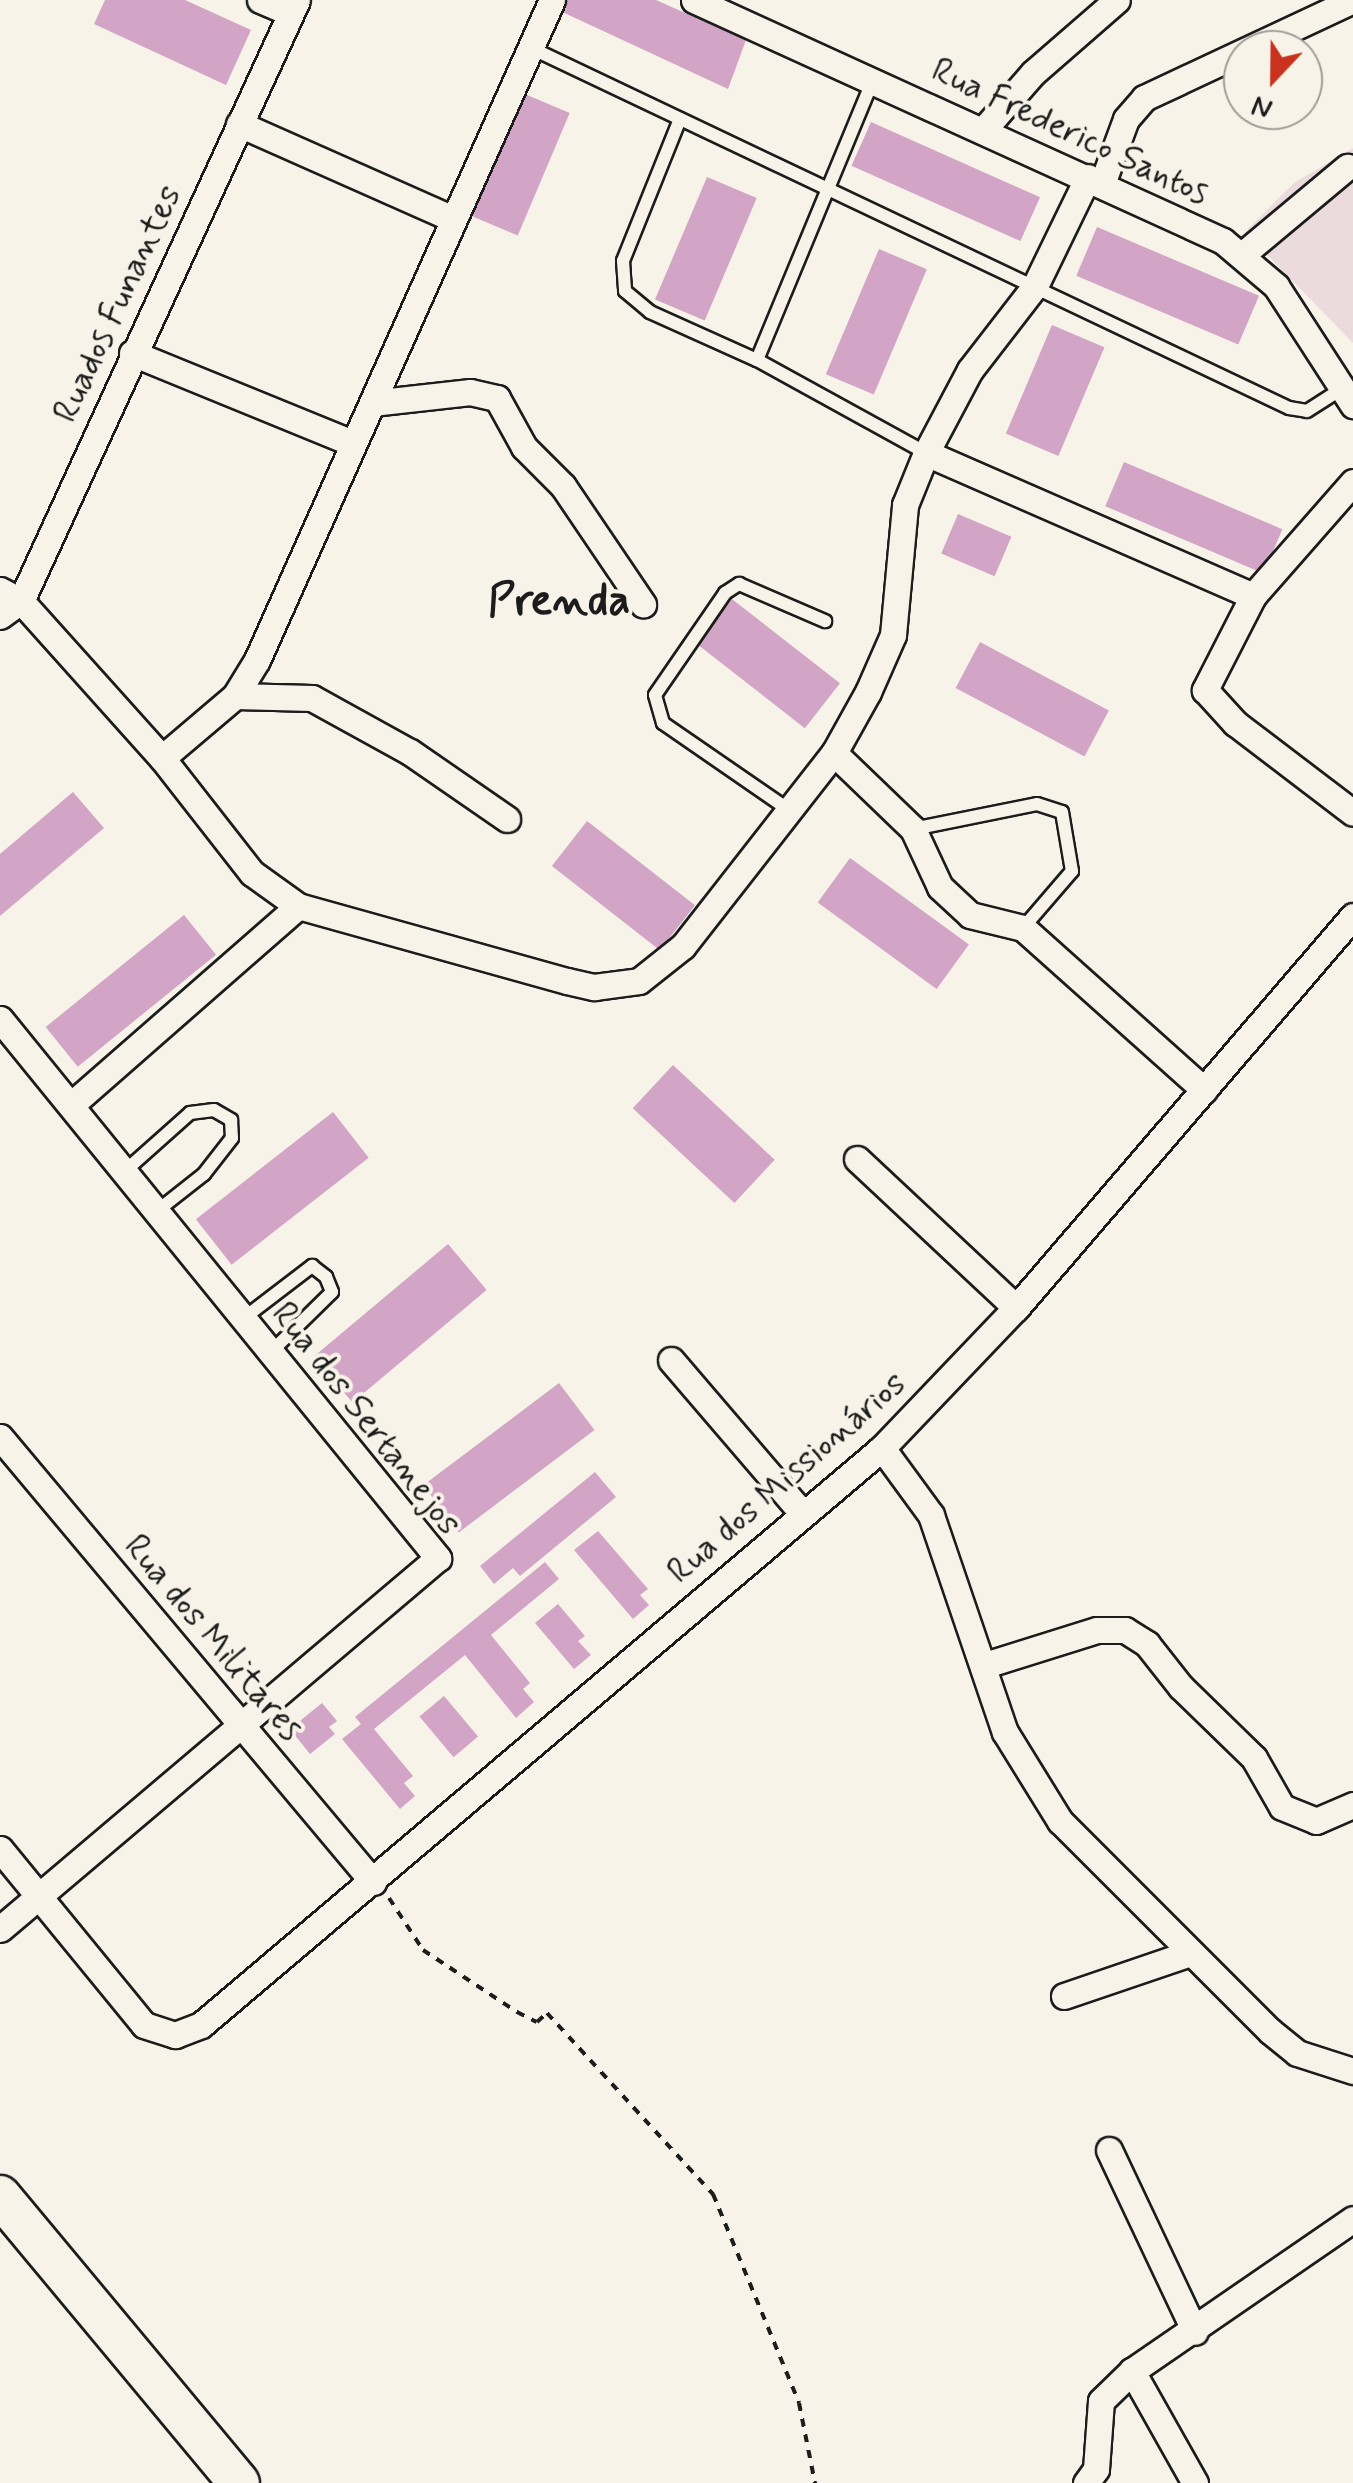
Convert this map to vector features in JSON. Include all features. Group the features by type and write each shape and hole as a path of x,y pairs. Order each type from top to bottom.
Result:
{"main road":[{"path":"0,2196 239,2483"},
{"path":"0,2225 216,2483"}],"street":[{"path":"260,0 294,6"},
{"path":"162,758 236,696 552,0"},
{"name":"Rua Frederico Santos","path":"694,0 872,82 985,128 1243,254 1301,318 1348,396"},
{"path":"985,128 1033,73 1116,0"},
{"path":"7,602 162,758 252,873 298,906 566,981 622,986 662,968 683,946 834,753 893,635 906,504 926,453 970,370 1034,286 1126,120 1144,98 1353,0"},
{"name":"Ruados Funantes","path":"7,602 132,353 294,6"},
{"path":"239,124 451,218"},
{"path":"1243,254 1347,167"},
{"path":"132,353 353,444"},
{"path":"372,403 470,392 497,398 524,447 563,486 643,604"},
{"path":"926,453 1252,596"},
{"path":"1353,482 1252,596 1205,690 1235,723 1353,814"},
{"path":"236,696 312,698 410,752 506,819"},
{"path":"834,753 913,829 940,887 970,916 1024,928 1204,1090"},
{"path":"71,1105 298,906"},
{"name":"Rua dos Missionários","path":"39,1895 144,2026 175,2035 201,2025 882,1448 1016,1308 1353,916"},
{"name":"Rua dos Sertanejos","path":"0,1019 438,1558 0,1929"},
{"path":"857,1160 1016,1308"},
{"path":"671,1360 802,1513"},
{"name":"Rua dos Militares","path":"0,1437 374,1881"},
{"path":"882,1448 931,1514 1005,1732 1060,1821 1297,2053 1353,2071"},
{"path":"985,1665 1096,1630 1124,1630 1147,1644 1254,1758 1282,1807 1316,1821 1353,1805"},
{"path":"0,1850 39,1895"},
{"path":"1064,1996 1190,1952"},
{"path":"1109,2150 1196,2332"},
{"path":"1086,2483 1096,2469 1102,2400 1132,2371 1196,2332 1353,2218"},
{"path":"1132,2371 1195,2483"}],"lane":[{"path":"529,47 1289,408 1307,410 1348,396"},
{"path":"757,360 872,82"},
{"path":"680,119 623,260 625,292 650,312 757,360 926,453"},
{"path":"789,810 664,722 654,695 725,593 739,584 825,621"},
{"path":"913,829 1037,804 1062,812 1072,871 1024,928"},
{"path":"125,1171 190,1114 214,1110 231,1120 232,1138 204,1174 157,1211"},
{"path":"244,1318 312,1266 326,1276 332,1292 271,1352"}],"path":[{"path":"374,1881 423,1950 527,2018 537,2022 547,2014 713,2194 800,2403 816,2483"}],"shaded area":[{"path":"1353,148 1353,343 1245,232 1294,183"}],"building":[{"path":"105,0 185,0 251,30 226,85 94,24"},
{"path":"562,0 656,0 746,40 728,89 558,10"},
{"path":"520,92 570,113 518,236 468,214"},
{"path":"871,122 1040,197 1020,241 851,166"},
{"path":"707,177 757,198 705,321 655,299"},
{"path":"1097,227 1259,296 1238,345 1076,276"},
{"path":"879,249 927,269 874,395 826,374"},
{"path":"1052,325 1104,347 1058,456 1006,434"},
{"path":"1124,462 1282,529 1264,573 1105,506"},
{"path":"958,514 1011,537 995,576 941,554"},
{"path":"732,599 840,683 805,728 697,644"},
{"path":"980,642 1109,711 1084,756 956,688"},
{"path":"73,792 104,828 0,916 0,854"},
{"path":"587,821 695,905 660,950 552,866"},
{"path":"850,858 969,944 937,989 818,902"},
{"path":"184,915 216,955 78,1067 46,1027"},
{"path":"673,1065 775,1160 734,1203 633,1108"},
{"path":"333,1112 369,1158 232,1265 196,1219"},
{"path":"448,1244 487,1290 353,1402 314,1356"},
{"path":"559,1383 595,1430 459,1532 423,1485"},
{"path":"595,1472 616,1497 520,1576 513,1568 494,1584 480,1566"},
{"path":"598,1531 648,1589 640,1595 649,1605 633,1619 574,1550"},
{"path":"545,1562 559,1579 491,1635 530,1683 523,1689 534,1702 516,1718 465,1655 374,1729 413,1776 404,1783 415,1796 400,1809 342,1739 361,1724 355,1717"},
{"path":"558,1604 585,1636 578,1641 591,1655 574,1669 535,1623"},
{"path":"444,1696 478,1737 454,1757 419,1717"},
{"path":"322,1703 337,1721 329,1727 335,1734 310,1754 290,1729"}],"district":[{"name":"Prenda","path":"559,602"}]}
